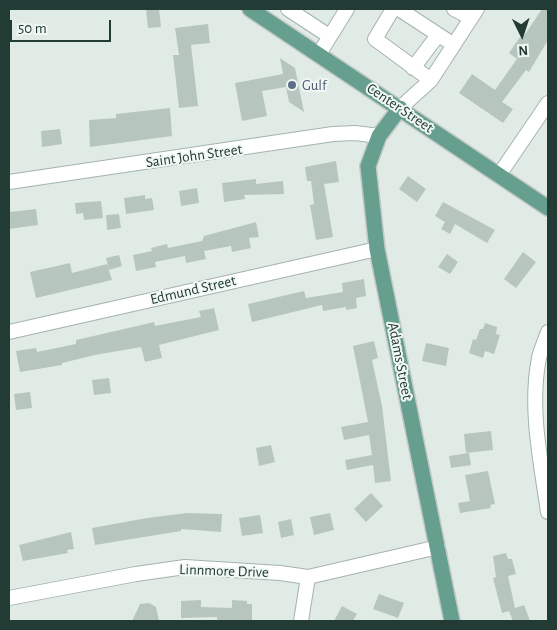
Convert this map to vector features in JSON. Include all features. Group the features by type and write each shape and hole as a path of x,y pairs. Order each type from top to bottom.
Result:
{"main road":[{"name":"Center Street","path":"250,9 548,208"},
{"name":"Adams Street","path":"400,108 379,136 368,166 378,249 452,621"}],"street":[{"path":"288,9 329,36"},
{"path":"319,54 347,9"},
{"path":"393,9 375,39 431,80"},
{"path":"399,9 454,45"},
{"path":"400,108 431,80 474,13 454,9"},
{"path":"413,68 438,35"},
{"path":"499,175 548,103"},
{"name":"Saint John Street","path":"9,182 333,134 355,133 379,136"},
{"name":"Edmund Street","path":"9,332 378,249"},
{"path":"548,332 539,358 536,398 546,475 548,512"},
{"name":"Linnmore Drive","path":"9,598 136,574 185,567 280,573 308,577 438,547"},
{"path":"301,621 308,577"}],"building":[{"path":"146,9 159,9 161,27 148,28"},
{"path":"542,9 548,9 548,40 529,72 526,70 502,102 513,109 503,123 459,93 472,74 495,90 517,59 509,53 520,37 522,39"},
{"path":"208,24 210,43 191,45 198,106 179,108 173,55 179,55 175,28"},
{"path":"280,58 295,68 304,112 289,102 286,87 262,91 267,116 242,121 235,83 283,74"},
{"path":"170,108 172,136 90,147 89,120 116,118 116,114"},
{"path":"60,129 62,144 42,147 41,131"},
{"path":"336,161 339,182 324,184 333,237 316,240 310,205 314,204 311,181 307,181 305,167"},
{"path":"408,176 426,189 417,202 399,189"},
{"path":"256,179 256,184 283,181 284,194 244,195 245,199 224,202 222,183"},
{"path":"197,188 199,203 181,206 179,191"},
{"path":"145,195 145,199 152,198 154,210 126,214 124,198"},
{"path":"101,201 103,218 84,220 83,213 76,214 75,203"},
{"path":"443,202 495,230 487,243 455,224 450,234 441,229 445,222 435,216"},
{"path":"36,209 38,225 9,229 9,212"},
{"path":"119,214 121,228 107,230 106,215"},
{"path":"256,222 259,237 249,238 251,248 232,252 231,246 204,251 206,259 186,263 185,256 155,262 156,267 136,271 133,255 152,251 151,248 167,244 168,248 202,241 204,236"},
{"path":"523,252 536,262 516,288 504,279"},
{"path":"447,254 458,262 450,274 438,267"},
{"path":"119,255 122,266 109,270 106,258"},
{"path":"70,263 72,273 107,264 112,280 36,298 30,272"},
{"path":"364,279 366,296 356,298 357,308 346,310 346,307 323,311 322,305 252,322 248,304 304,291 306,298 343,292 342,283"},
{"path":"214,308 219,330 159,345 162,358 145,362 141,347 95,355 62,363 62,365 20,372 16,351 36,348 37,352 76,344 76,340 154,322 155,326 201,317 199,311"},
{"path":"485,323 497,327 496,334 500,335 494,354 485,351 483,358 469,353 473,339 476,340 480,329 483,329"},
{"path":"374,341 378,358 372,360 382,406 391,481 375,483 373,465 347,470 345,460 372,455 369,435 344,440 341,427 368,422 353,346"},
{"path":"426,343 449,348 446,366 422,361"},
{"path":"109,378 111,393 94,395 92,380"},
{"path":"30,392 32,408 16,410 14,394"},
{"path":"491,431 493,450 466,453 464,434"},
{"path":"271,445 275,462 259,466 256,448"},
{"path":"469,453 471,465 451,468 449,456"},
{"path":"488,471 495,504 490,505 491,508 460,513 458,503 470,501 465,475"},
{"path":"371,493 383,506 366,522 354,509"},
{"path":"187,513 222,514 221,532 181,529 181,531 95,545 92,528"},
{"path":"330,513 334,530 314,535 310,517"},
{"path":"260,515 263,533 242,536 239,518"},
{"path":"291,519 294,535 281,538 278,522"},
{"path":"71,532 74,549 67,550 68,553 23,561 19,545"},
{"path":"506,553 508,559 512,559 516,574 508,576 515,608 524,605 530,621 513,621 509,611 502,613 493,578 496,577 493,556"},
{"path":"379,594 404,603 398,618 373,609"},
{"path":"201,600 201,607 232,608 232,600 247,601 247,604 252,604 252,620 217,621 217,617 181,618 181,601"},
{"path":"149,603 156,607 159,621 132,621 140,604"},
{"path":"342,606 357,614 353,621 334,621"}],"place":[{"name":"Gulf","path":"292,85"}]}
